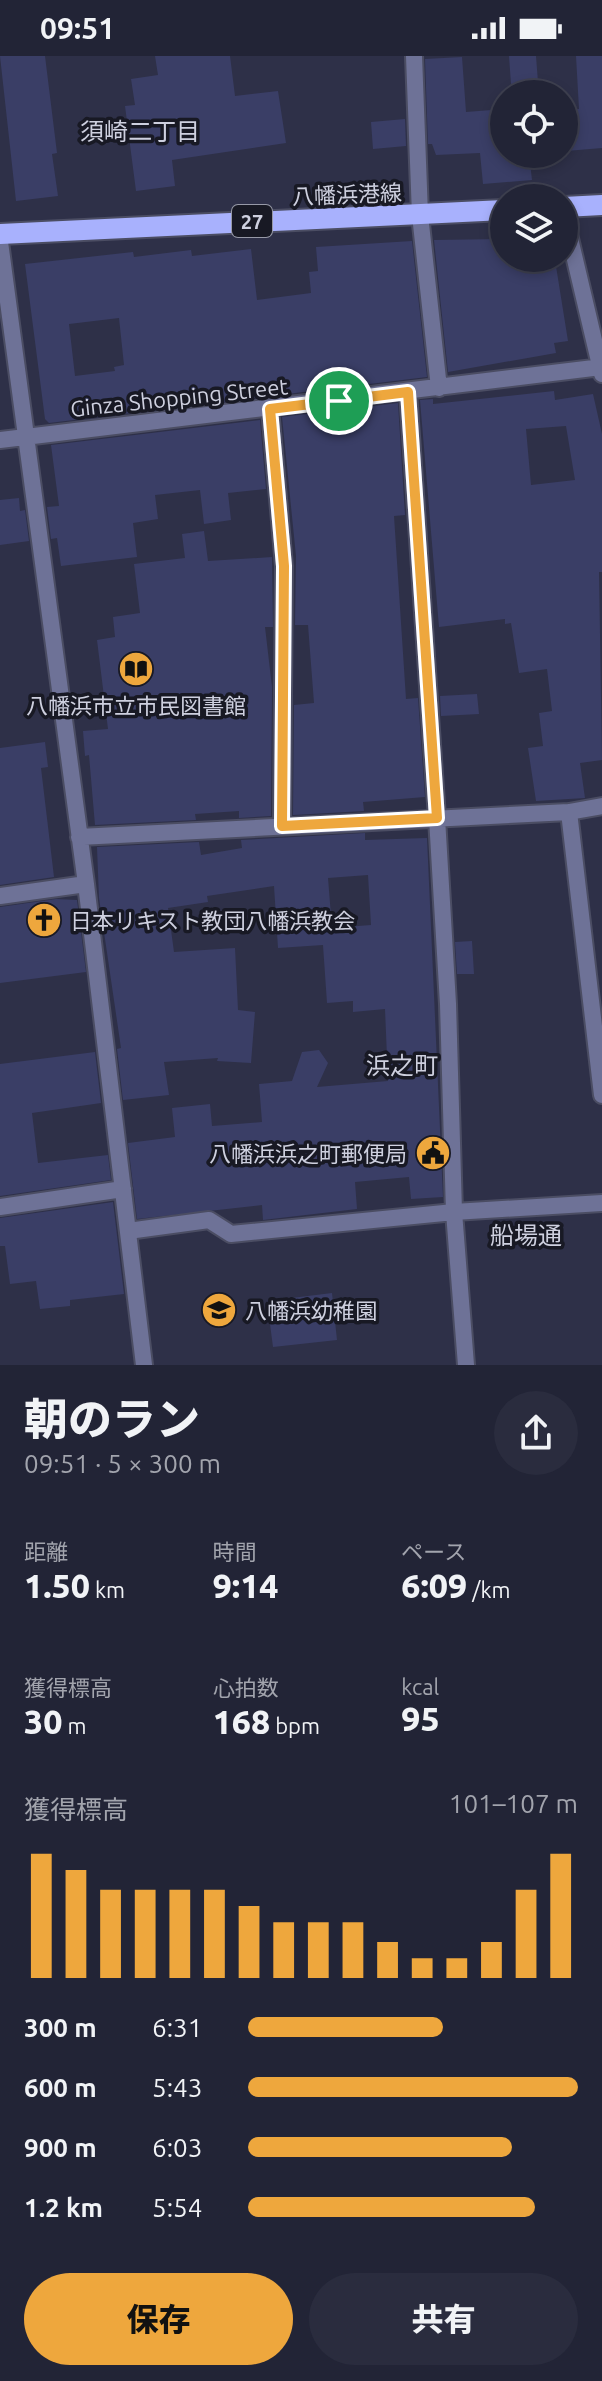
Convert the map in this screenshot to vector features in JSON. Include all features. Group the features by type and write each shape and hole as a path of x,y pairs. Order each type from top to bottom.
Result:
{"main road":[{"path":"578,206 602,205"},
{"name":"八幡浜港線","path":"0,234 490,211"}],"street":[{"path":"414,56 420,215 439,388"},
{"path":"0,242 29,436 144,1365"},
{"path":"578,271 602,370"},
{"name":"Ginza Shopping Street","path":"0,440 602,370"},
{"path":"408,392 437,818 448,1004 454,1212 466,1365"},
{"path":"270,409 284,566 282,826"},
{"path":"79,837 569,812 602,806"},
{"path":"569,812 599,1027 602,1095"},
{"path":"0,896 86,884"},
{"path":"0,1207 123,1189"},
{"path":"128,1231 209,1220 231,1234 454,1212 602,1203"}],"building":[{"path":"0,56 45,56 57,153 52,154 58,196 16,201"},
{"path":"155,56 230,56 235,96 278,91 286,143 172,160 175,186 136,191 125,106 135,105 131,79 158,75"},
{"path":"509,56 536,56 538,80 511,80"},
{"path":"576,56 602,56 602,148 578,150"},
{"path":"462,57 466,112 490,110 490,168 531,168 532,180 483,184 480,153 436,155 432,144 428,144 425,59"},
{"path":"405,119 406,146 373,149 371,122"},
{"path":"490,239 490,272 557,272 568,341 554,343 556,353 448,372 434,240"},
{"path":"412,241 427,377 49,423 45,419 25,264 133,252 134,257 191,250 192,256 251,249 257,300 311,293 309,272 318,271 316,247","holes":["119,318 124,365 114,367 115,371 75,376 69,324"]},
{"path":"554,391 555,400 593,394 602,434 602,572 599,572 602,760 580,763 585,798 536,801 528,748 543,746 539,713 552,711 547,669 519,673 511,623 505,624 505,619 439,627 420,400 433,399 433,404","holes":["566,426 575,480 531,485 526,429"]},
{"path":"398,403 405,515 394,516 406,699 418,698 425,797 363,802 364,811 293,815 294,705 314,703 308,625 295,625 296,556 282,417"},
{"path":"260,420 266,489 228,493 231,520 204,524 200,490 155,495 158,519 133,523 137,557 61,566 57,538 51,539 47,507 59,506 51,445"},
{"path":"19,498 20,511 25,510 29,541 0,545 0,500"},
{"path":"204,531 208,561 272,557 273,627 265,627 272,687 271,816 239,818 239,811 195,814 196,820 95,825 89,755 85,756 83,731 108,729 97,640 115,637 113,617 140,613 134,564 185,558 182,534"},
{"path":"477,694 479,714 441,716 440,696"},
{"path":"45,742 48,767 41,768 54,877 0,885 0,748"},
{"path":"365,833 365,840 427,838 443,1197 411,1199 409,1177 355,1182 357,1209 263,1220 262,1205 137,1219 128,1143 175,1137 172,1108 210,1104 212,1126 262,1122 259,1084 292,1081 302,1052 319,1050 328,1063 317,1087 388,1081 385,1009 353,1012 353,1001 327,1003 323,945 278,948 274,886 207,896 208,902 168,908 174,952 235,948 238,1010 255,1012 251,1063 217,1061 218,1058 164,1062 169,1095 123,1100 117,1049 121,1048 99,898 97,847 199,842 201,855 242,848 241,840","holes":["368,875 371,925 332,928 328,878"]},
{"path":"56,899 77,900 86,972 0,983 0,907"},
{"path":"472,941 474,974 457,974 455,942"},
{"path":"95,1052 101,1103 32,1113 38,1163 108,1155 111,1180 0,1196 0,1064"},
{"path":"113,1202 124,1294 70,1300 70,1306 40,1309 36,1281 10,1284 5,1246 0,1246 0,1218"},
{"path":"332,1293 337,1340 273,1347 267,1301"}],"place":[{"name":"八幡浜市立市民図書館","path":"136,669"},
{"name":"日本リキスト教団八幡浜教会","path":"44,920"},
{"name":"八幡浜浜之町郵便局","path":"433,1153"},
{"name":"八幡浜幼稚園","path":"219,1310"}],"district":[{"name":"須崎二丁目","path":"140,131"},
{"name":"浜之町","path":"402,1065"},
{"name":"船場通","path":"526,1235"}],"route":[{"path":"408,392 437,818 282,826 284,566 270,409 339,401 408,392"}]}
